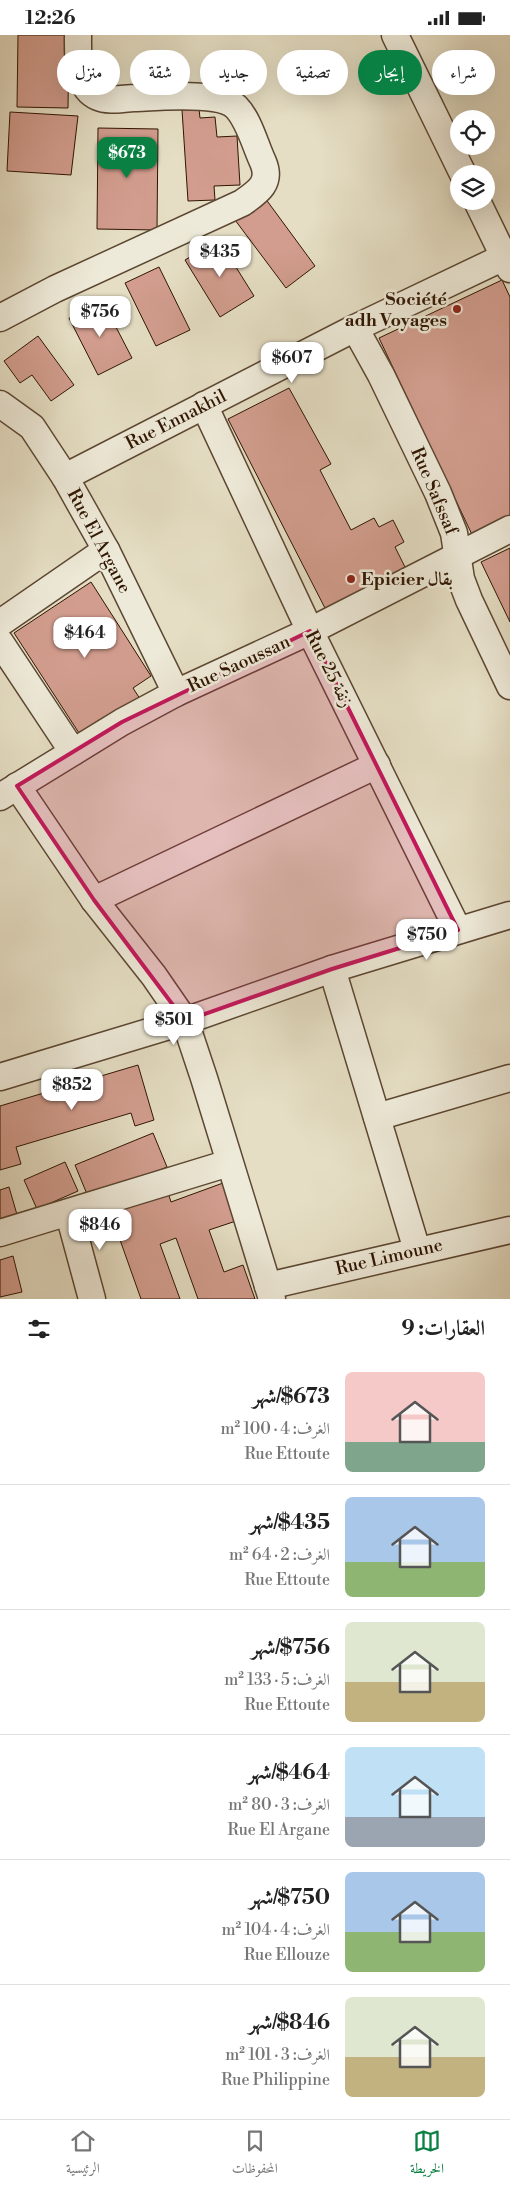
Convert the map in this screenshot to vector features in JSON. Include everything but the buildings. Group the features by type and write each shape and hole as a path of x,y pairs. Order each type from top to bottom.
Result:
{"street":[{"path":"0,318 55,289 242,203 259,190 267,179 266,169 243,116 236,107 226,101 217,99 174,97 108,99 96,97 83,80 80,68 78,35"},
{"path":"395,35 460,165"},
{"path":"481,210 507,263"},
{"name":"Rue Ennakhil","path":"65,477 355,328 507,263"},
{"name":"Rue Safssaf","path":"355,328 381,375 438,493 454,533 461,579 469,601 510,686"},
{"name":"Rue El Argane","path":"0,404 32,427 65,477 106,550 176,693"},
{"name":"Rue 25 زنقة","path":"204,405 310,631 458,930"},
{"name":"Rue Saoussan","path":"9,792 72,752 176,693 310,631 510,529"},
{"path":"0,623 106,550"},
{"path":"0,641 72,752"},
{"path":"94,900 377,765"},
{"path":"9,792 154,976 185,1021 270,1292"},
{"path":"0,1077 185,1021 332,969 510,915"},
{"path":"332,969 418,1250"},
{"path":"377,1117 510,1078"},
{"path":"0,1233 69,1214 229,1163"},
{"path":"69,1214 92,1299"},
{"name":"Rue Limoune","path":"270,1292 418,1250 510,1230"}],"highlighted area":[{"path":"310,631 458,930 332,969 185,1021 94,900 17,786 122,722"}],"place":[{"name":"Société adh Voyages","path":"457,309"},
{"name":"Epicier بقال","path":"351,579"}]}
